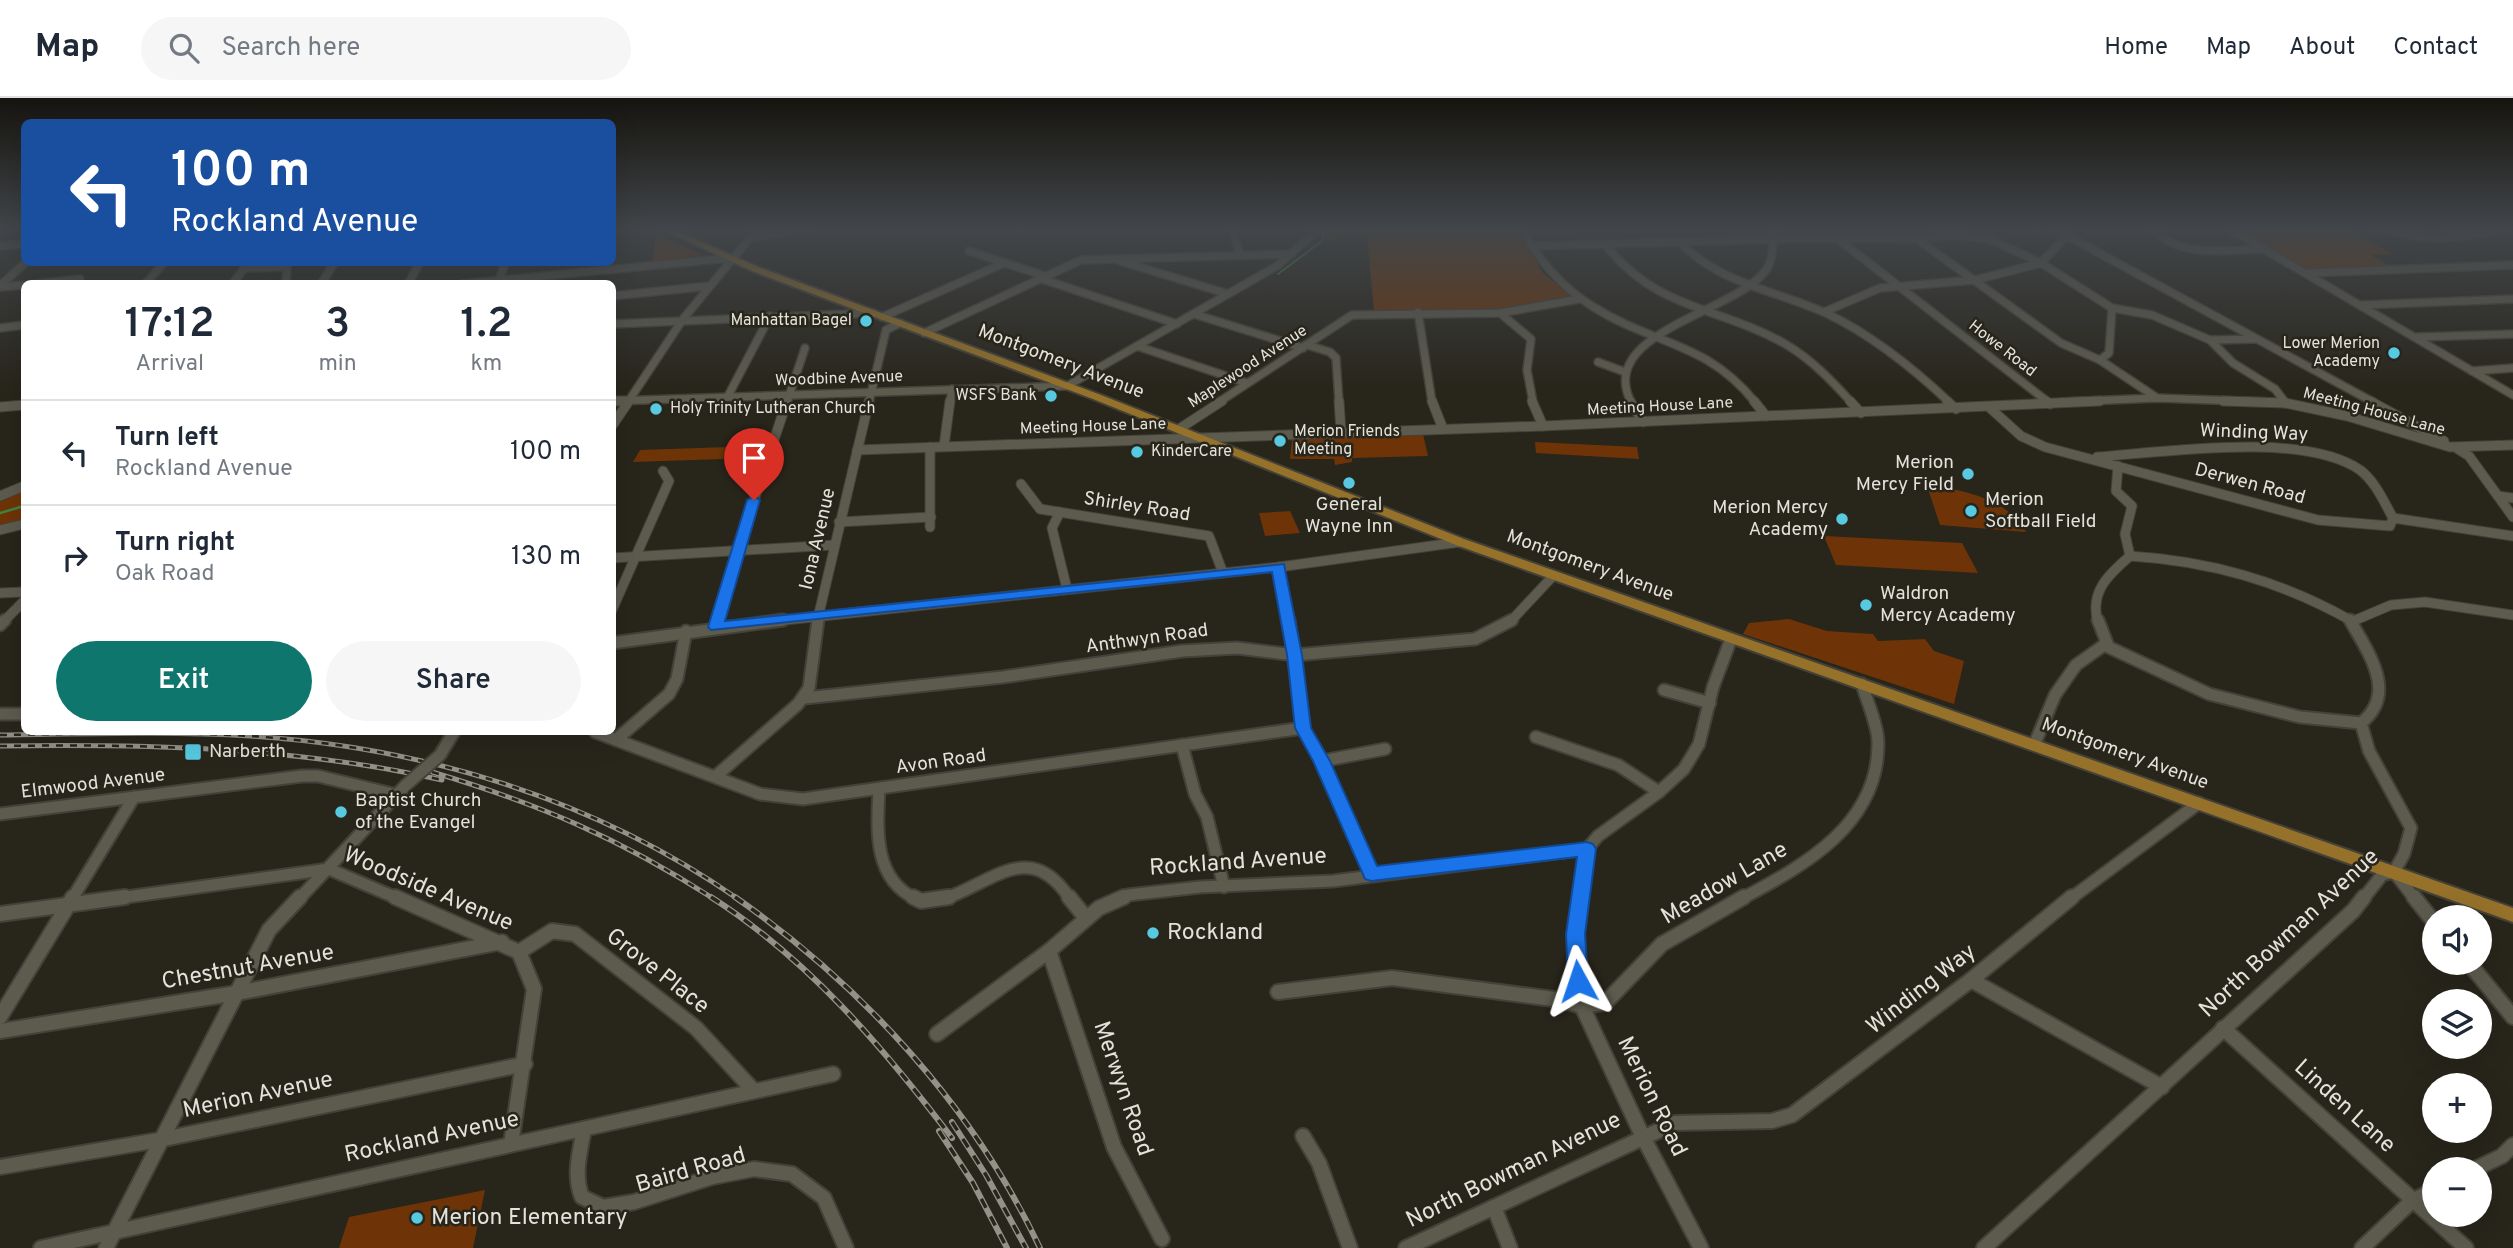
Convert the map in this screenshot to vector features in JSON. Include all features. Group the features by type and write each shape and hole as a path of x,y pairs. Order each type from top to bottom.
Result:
{"main road":[{"name":"Montgomery Avenue","path":"790,282 1179,429 1460,542 1731,639 2035,743 2513,915"}],"street":[{"path":"616,420 683,319 712,282"},
{"path":"616,324 770,316 877,315 958,282"},
{"path":"924,333 1032,282"},
{"path":"1055,282 1177,324"},
{"path":"1189,282 1228,294"},
{"path":"1067,386 1248,282"},
{"path":"1558,282 1579,299 1615,321 1688,349 1720,366 1735,378 1766,416"},
{"path":"1640,282 1768,335 1809,359 1861,413"},
{"path":"1735,282 1824,312 1859,330 1915,369 1956,409"},
{"path":"1643,422 1629,401 1625,372 1638,349 1751,287 1756,282"},
{"name":"Howe Road","path":"1892,282 2050,404"},
{"path":"1824,312 1864,292 1896,285 1949,282"},
{"path":"1977,282 2060,343 2101,360 2157,398"},
{"path":"2070,282 2112,308 2152,315 2210,341 2234,363 2275,389 2285,403"},
{"path":"2153,282 2469,456 2513,517"},
{"path":"2321,282 2513,395"},
{"path":"0,286 21,285"},
{"path":"616,296 709,286"},
{"name":"Maplewood Avenue","path":"1179,429 1361,312 1500,313 1579,299"},
{"path":"2361,305 2513,299"},
{"path":"2101,360 2109,353 2112,308"},
{"path":"1418,312 1432,402 1443,429"},
{"path":"1500,313 1528,332 1534,344 1528,386 1543,426"},
{"path":"1194,314 1330,352 1336,358 1341,432"},
{"path":"728,396 770,316"},
{"name":"Iona Avenue","path":"805,698 818,616 886,330 900,323"},
{"path":"0,328 21,325"},
{"path":"2416,338 2513,334"},
{"path":"2210,341 2259,339"},
{"path":"1137,346 1247,383"},
{"path":"716,627 737,551 805,348"},
{"path":"1598,362 1625,372"},
{"path":"2472,371 2513,368"},
{"name":"Woodbine Avenue","path":"616,401 1067,386"},
{"path":"943,446 952,389"},
{"name":"Meeting House Lane","path":"857,450 1643,422 1990,408 2157,398 2285,403 2347,416 2458,449"},
{"path":"0,407 21,405"},
{"name":"Derwen Road","path":"1990,408 2033,442 2318,520 2390,526 2393,518 2513,536"},
{"path":"2458,449 2513,445"},
{"path":"839,522 930,522 930,447"},
{"name":"Winding Way","path":"2085,457 2228,448 2308,452 2339,458 2360,470 2393,518"},
{"path":"2118,466 2116,491 2132,506 2133,514 2125,534 2130,556"},
{"path":"616,601 669,481 663,471"},
{"path":"1021,484 1026,488 1034,506 1060,512"},
{"path":"0,496 21,487"},
{"path":"2498,496 2513,498"},
{"name":"Shirley Road","path":"1067,589 1052,528 1060,512 1209,536 1223,573"},
{"path":"0,530 21,525"},
{"path":"616,642 716,627 1279,567 1460,542"},
{"path":"616,558 834,545"},
{"path":"2035,743 2055,695 2076,665 2104,645 2107,643 2094,617 2095,593 2110,572 2130,556 2189,559 2249,573 2315,599 2350,620 2370,652 2381,690 2370,716 2361,723 2300,716 2209,694 2104,645"},
{"path":"1279,567 1295,655 1303,728 1322,761 1371,874"},
{"name":"Anthwyn Road","path":"805,698 1068,668 1201,646 1267,649 1295,655 1444,644 1497,633 1512,622 1553,576"},
{"path":"0,593 21,592"},
{"path":"2350,620 2391,605 2425,602 2513,615"},
{"path":"0,625 21,604"},
{"path":"618,738 669,694 677,680 686,631"},
{"path":"1587,849 1598,836 1659,792 1684,769 1699,744 1718,670 1731,639"},
{"name":"Meadow Lane","path":"1582,1006 1605,1003 1628,975 1672,937 1789,874 1842,834 1862,810 1873,784 1878,742 1862,684"},
{"path":"1664,690 1710,703"},
{"path":"716,776 805,698"},
{"path":"0,714 21,714"},
{"name":"North Bowman Avenue","path":"1983,1248 2357,907 2382,875 2394,872 2404,854 2411,828 2369,751 2361,723"},
{"name":"Avon Road","path":"606,735 760,794 780,799 879,789 1303,728"},
{"path":"109,1240 270,930 401,790 440,755 452,735"},
{"path":"1536,737 1618,765 1659,792"},
{"path":"1182,745 1195,794 1207,817 1224,887"},
{"path":"1322,761 1385,748"},
{"name":"Elmwood Avenue","path":"0,814 302,776 318,776 401,790"},
{"path":"879,789 881,863 891,879 907,894 923,902 941,901 990,874 1017,868 1036,869 1056,879 1073,908 1086,918"},
{"path":"0,1017 134,797"},
{"name":"Winding Way","path":"1642,1135 1675,1122 1773,1121 1792,1115 1970,980 2094,879 2199,803"},
{"name":"Merion Road","path":"1587,849 1575,934 1582,1006 1642,1135 1701,1248"},
{"name":"Rockland Avenue","path":"937,1034 1049,951 1110,901 1143,891 1333,881 1371,874 1587,849"},
{"name":"Woodside Avenue","path":"0,914 329,869 502,942 519,951 534,989 525,1064 511,1144"},
{"path":"2394,872 2422,907"},
{"name":"Grove Place","path":"519,951 545,933 561,928 569,930 696,1028 754,1091"},
{"name":"Chestnut Avenue","path":"0,1031 237,993 502,942"},
{"name":"Merwyn Road","path":"1049,951 1056,965 1114,1147 1162,1239"},
{"path":"2479,975 2513,1017"},
{"path":"1278,992 1392,978 1561,1000 1582,1006"},
{"path":"1970,980 2162,1087"},
{"name":"Linden Lane","path":"2223,1028 2466,1248"},
{"name":"Merion Avenue","path":"0,1167 159,1140 525,1064"},
{"name":"Rockland Avenue","path":"41,1248 109,1240 511,1144 833,1074"},
{"name":"Baird Road","path":"584,1129 577,1178 582,1198 595,1209 634,1211 735,1177 785,1176 811,1186 828,1200 836,1214 846,1248"},
{"name":"North Bowman Avenue","path":"1406,1248 1642,1135"},
{"path":"1303,1136 1318,1163 1350,1248"},
{"path":"2492,1161 2502,1156 2513,1145"},
{"path":"2362,1248 2413,1200 2422,1195"},
{"path":"1494,1207 1510,1248"}],"shaded area":[{"path":"1371,282 1554,282 1572,297 1505,311 1374,310"},
{"path":"1423,434 1428,456 1352,458 1352,462 1335,465 1334,459 1290,459 1292,439"},
{"path":"1535,442 1637,447 1639,459 1536,453"},
{"path":"728,447 723,459 633,462 640,450"},
{"name":"Merion Softball Field","path":"1927,486 1969,493 1996,504 2019,521 2026,532 1940,525"},
{"path":"21,487 21,525 0,530 0,496"},
{"path":"1290,511 1300,533 1265,536 1259,513"},
{"path":"1824,536 1962,543 1978,573 1836,565"},
{"path":"1789,619 1827,631 1873,634 1878,641 1925,639 1934,651 1964,661 1954,704 1743,634 1749,623"},
{"path":"485,1190 473,1248 339,1248 349,1217"}],"waterway":[{"path":"0,513 21,507"}],"railway":[{"path":"0,735 21,735"},
{"path":"234,735 315,742 379,752 443,766 505,784 566,806 626,833 683,864 736,898"},
{"path":"0,746 167,747 277,754 332,760 442,780"},
{"path":"432,772 508,797 578,825 645,858 713,898"},
{"path":"713,898 780,948 842,1007 899,1071 952,1138"},
{"path":"736,898 827,969 910,1053 982,1146 1013,1196 1040,1248"},
{"path":"952,1122 986,1175 1026,1248"},
{"path":"939,1131 973,1183 1007,1248"}],"place":[{"name":"Manhattan Bagel","path":"866,321"},
{"name":"Lower Merion Academy","path":"2394,353"},
{"name":"WSFS Bank","path":"1051,396"},
{"name":"Holy Trinity Lutheran Church","path":"656,409"},
{"name":"Merion Friends Meeting","path":"1280,441"},
{"name":"KinderCare","path":"1137,452"},
{"name":"Merion Mercy Field","path":"1968,474"},
{"name":"General Wayne Inn","path":"1349,483"},
{"name":"Merion Softball Field","path":"1971,511"},
{"name":"Merion Mercy Academy","path":"1842,519"},
{"name":"Waldron Mercy Academy","path":"1866,605"},
{"name":"Narberth","path":"193,752"},
{"name":"Baptist Church of the Evangel","path":"341,812"},
{"name":"Rockland","path":"1153,933"},
{"name":"Merion Elementary","path":"417,1218"}],"route":[{"path":"754,500 716,627 1279,567 1295,655 1303,728 1322,761 1371,874 1587,849 1575,934 1578,981"}]}
